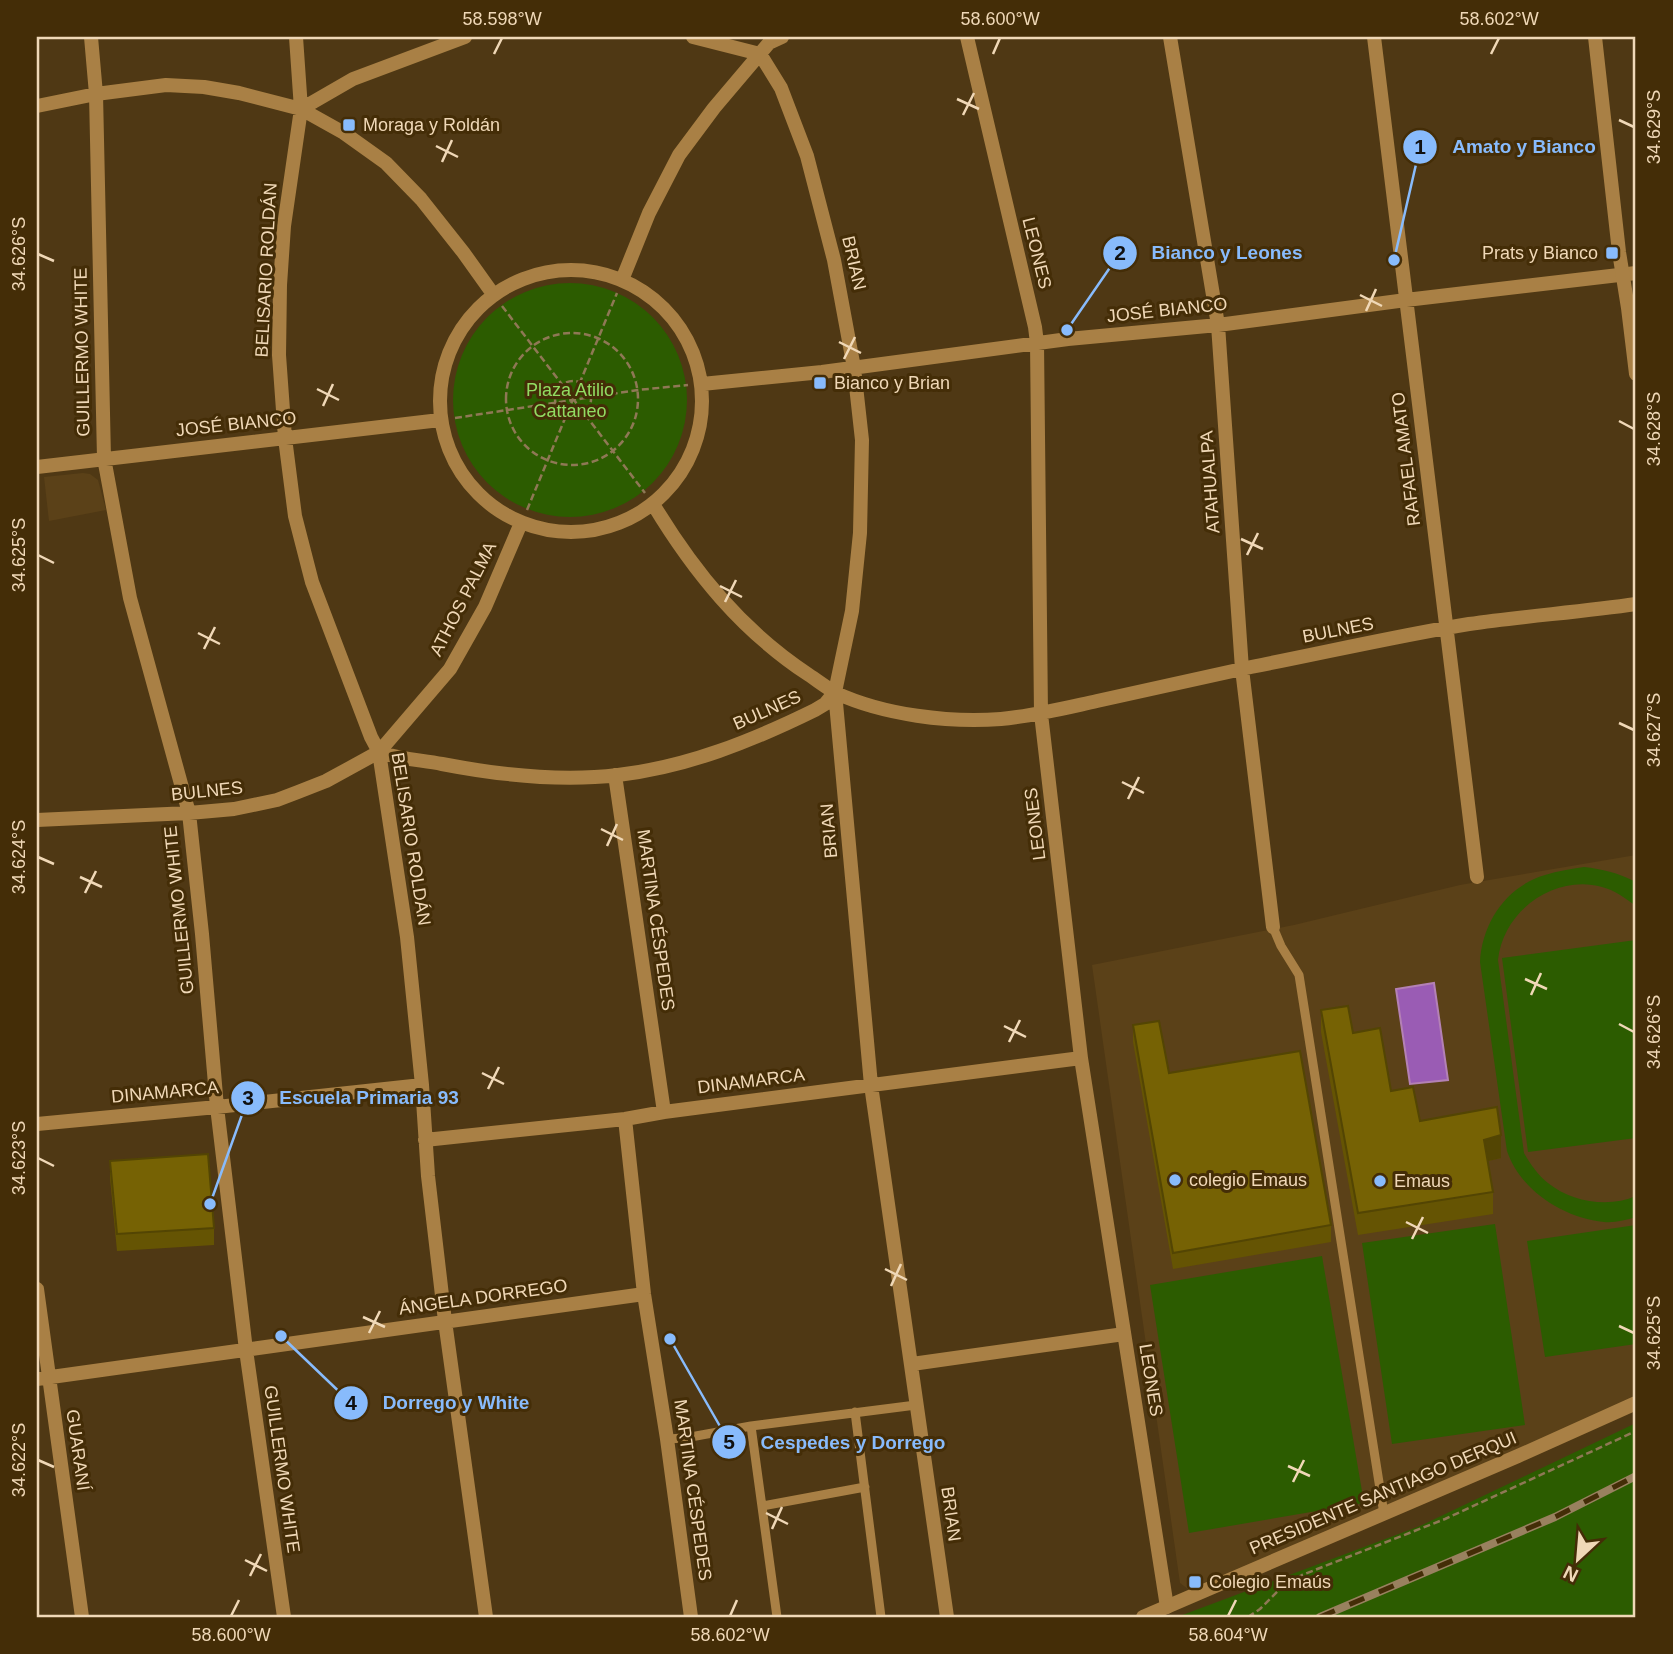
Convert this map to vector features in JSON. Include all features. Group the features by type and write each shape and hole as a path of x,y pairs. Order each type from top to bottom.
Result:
{"street":[{"name":"GUILLERMO WHITE","path":"91,37 96,94 104,458 130,598 189,813 217,1107 246,1350 284,1617"},
{"name":"BELISARIO ROLDÁN","path":"296,37 300,108 284,226 280,285 279,355 285,438 295,516 312,582 379,752 407,937 444,1321 486,1617"},
{"path":"300,108 353,79 465,37"},
{"path":"693,37 769,43"},
{"name":"LEONES","path":"967,37 1035,327 1041,714 1081,1058 1167,1607"},
{"name":"ATAHUALPA","path":"1170,37 1218,325 1242,669 1273,927"},
{"name":"RAFAEL AMATO","path":"1374,37 1477,877"},
{"path":"1595,37 1629,274 1636,374"},
{"path":"622,280 649,213 679,155 714,108 769,43"},
{"name":"BRIAN","path":"769,43 781,88 807,156 834,260 854,368 862,440 860,533 852,611 835,692 871,1085 947,1617"},
{"path":"37,106 96,94 166,85 204,87 239,93 300,108 344,133 386,163 421,199 493,294"},
{"path":"579,270 622,280 660,304 687,339 702,384 702,415 694,449 677,479 653,504 623,522 590,531 555,532 521,523 492,506 467,482 450,453 440,420 440,384 449,350 467,319 493,294 534,274 579,270"},
{"name":"JOSÉ BIANCO","path":"702,384 854,368 1037,343 1218,325 1629,274"},
{"name":"JOSÉ BIANCO","path":"37,467 440,420"},
{"path":"653,504 683,551 737,617 774,650 835,692"},
{"name":"ATHOS PALMA","path":"379,752 435,688 455,660 485,607 521,523"},
{"name":"BULNES","path":"37,820 234,809 276,800 326,780 379,752 516,775 615,775 678,764 733,747 815,710 825,704 835,692 896,712 930,718 1001,719 1041,714 1242,669 1446,628 1636,604"},
{"name":"MARTINA CÉSPEDES","path":"615,775 664,1112"},
{"name":"DINAMARCA","path":"425,1140 625,1119 1081,1058"},
{"name":"DINAMARCA","path":"37,1124 422,1084"},
{"name":"MARTINA CÉSPEDES","path":"625,1119 644,1294 691,1617"},
{"name":"GUARANÍ","path":"37,1289 42,1378 82,1617"},
{"name":"ÁNGELA DORREGO","path":"42,1378 644,1294"},
{"path":"912,1364 1124,1334"},
{"name":"PRESIDENTE SANTIAGO DERQUI","path":"1143,1617 1636,1403"}],"lane":[{"path":"1273,927 1280,946 1299,975 1384,1514"},
{"path":"667,1439 916,1405"},
{"path":"855,1412 881,1617"},
{"path":"751,1426 777,1617"},
{"path":"762,1506 865,1488"}],"path":[{"path":"521,523 622,280"},
{"path":"493,294 653,504"},
{"path":"564,333 599,339 613,347 625,359 633,373 638,390 634,424 613,452 584,465 568,466 535,455 521,443 506,410 510,374 519,358 532,346 548,338 564,333"},
{"path":"580,383 588,390 589,407 576,417 566,416 555,402 556,393 562,385 580,383"},
{"path":"440,420 638,390 702,384"},
{"path":"1248,1617 1284,1585 1303,1575 1444,1519 1636,1431"}],"shaded area":[{"path":"83,473 98,480 106,510 49,521 44,477"},
{"name":"Emaus","path":"1636,855 1636,1398 1192,1592 1180,1583 1092,965 1294,925 1460,885"},
{"path":"1434,983 1448,1080 1410,1084 1396,989"}],"green space":[{"name":"Plaza Atilio Cattaneo","path":"570,283 615,292 653,317 678,355 687,400 678,445 653,483 615,508 570,517 525,508 487,483 462,445 453,400 462,355 487,317 525,292"},
{"path":"1584,867 1610,872 1634,881 1636,906 1616,892 1602,887 1584,884 1549,891 1520,912 1502,942 1498,960 1524,1153 1544,1180 1568,1195 1602,1202 1636,1196 1636,1217 1612,1222 1573,1215 1545,1200 1522,1178 1513,1165 1507,1151 1480,962 1491,920 1508,897 1531,880"},
{"path":"1636,940 1636,1138 1528,1152 1502,958"},
{"path":"1495,1224 1525,1425 1392,1444 1362,1243"},
{"path":"1636,1225 1636,1344 1545,1357 1527,1241"},
{"path":"1322,1256 1364,1503 1189,1533 1150,1285"},
{"path":"1636,1423 1636,1617 1177,1617 1420,1526"}],"building":[{"path":"1348,1006 1353,1033 1380,1028 1391,1091 1413,1087 1420,1121 1497,1107 1501,1135 1484,1140 1493,1192 1358,1213 1321,1010"},
{"path":"1159,1021 1169,1073 1300,1051 1331,1225 1173,1253 1133,1025"},
{"path":"208,1154 214,1228 117,1234 110,1161"}],"railway":[{"path":"1320,1617 1555,1517 1636,1476"}],"place":[{"name":"Moraga y Roldán","path":"349,125"},
{"name":"Prats y Bianco","path":"1612,253"},
{"name":"Amato y Bianco","path":"1394,260"},
{"name":"Bianco y Leones","path":"1067,330"},
{"name":"Bianco y Brian","path":"820,383"},
{"name":"colegio Emaus","path":"1175,1180"},
{"name":"Emaus","path":"1380,1181"},
{"name":"Escuela Primaria 93","path":"210,1204"},
{"name":"Dorrego y White","path":"281,1336"},
{"name":"Cespedes y Dorrego","path":"670,1339"},
{"name":"Colegio Emaús","path":"1195,1582"}]}
